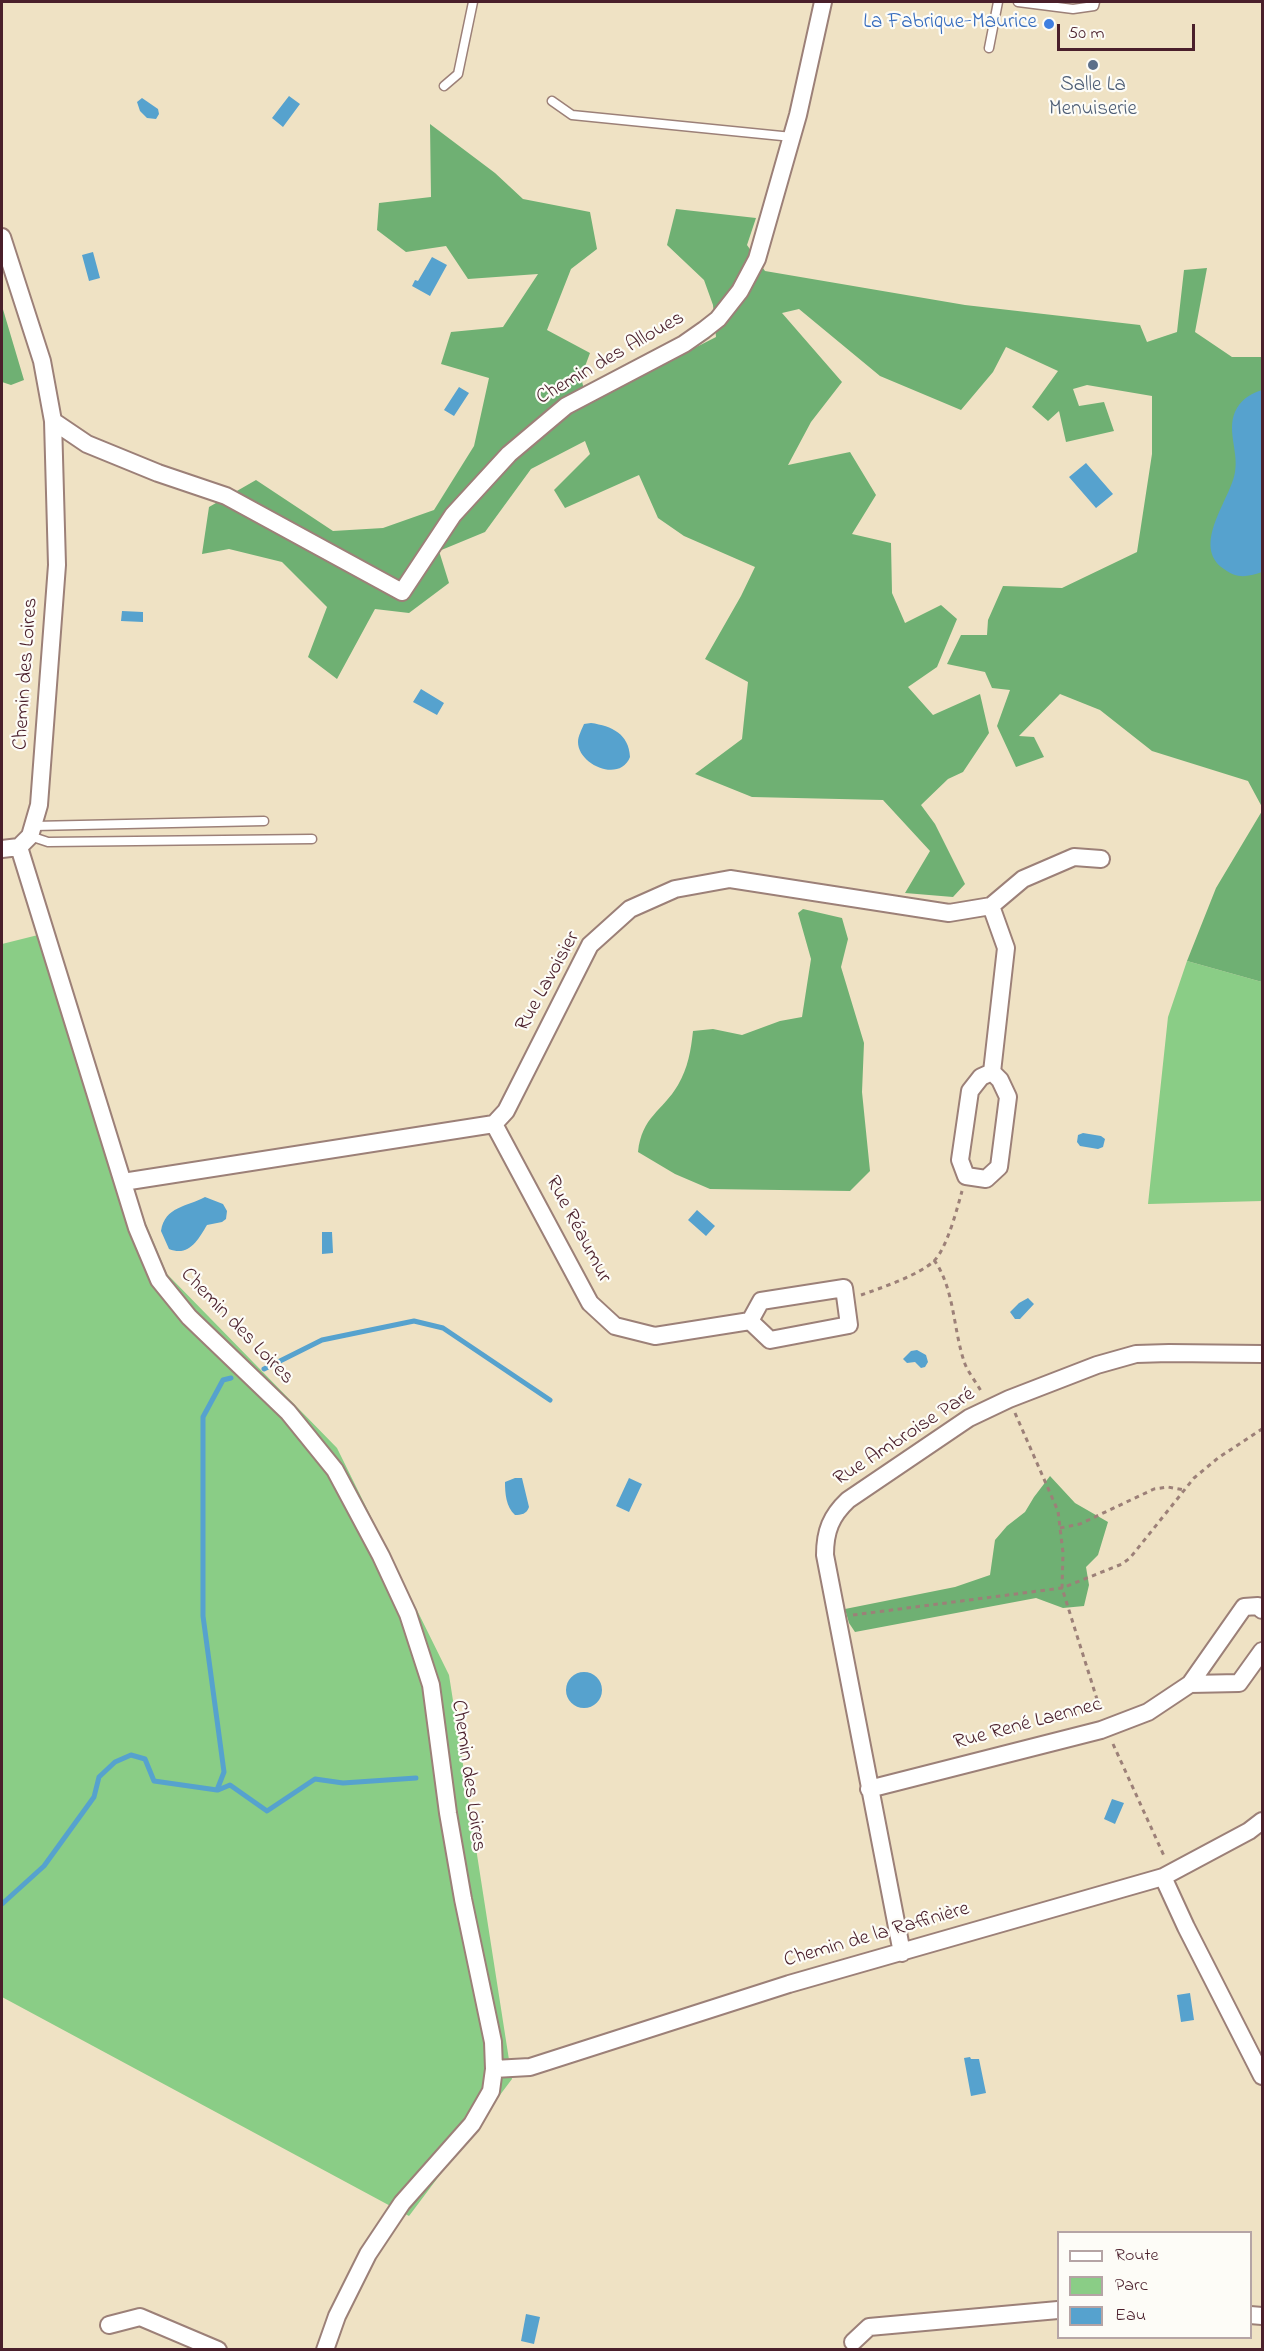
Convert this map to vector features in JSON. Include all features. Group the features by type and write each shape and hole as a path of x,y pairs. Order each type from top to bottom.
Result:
{"street":[{"name":"Chemin des Alloues","path":"53,421 87,444 158,473 226,496 402,592 453,515 509,454 539,427 566,406 684,344 718,319 740,291 757,259 792,137 824,2"},
{"name":"Chemin des Loires","path":"2,237 42,361 53,421 57,565 39,805 28,836 123,1182 137,1228 159,1280 189,1317 288,1412 334,1470 381,1556 408,1614 431,1685 448,1813 463,1899 493,2042 494,2069 491,2091 472,2124 402,2203 368,2254 336,2316 325,2349"},
{"path":"2,849 28,836"},
{"path":"992,1072 1006,948 991,906 1023,879 1074,857 1101,859"},
{"name":"Rue Lavoisier","path":"494,1124 506,1111 590,945 630,909 675,889 730,879 949,912 991,906"},
{"path":"992,1072 1000,1080 1008,1097 999,1167 986,1179 966,1176 960,1160 970,1092 981,1077 992,1072"},
{"path":"123,1182 494,1124"},
{"name":"Rue Réaumur","path":"494,1124 590,1303 615,1326 655,1336 750,1321"},
{"path":"844,1288 849,1325 770,1340 750,1321 761,1301 844,1288"},
{"name":"Rue Ambroise Paré","path":"902,1953 825,1555 825,1538 836,1510 969,1418 1009,1399 1097,1365 1136,1354 1263,1354"},
{"name":"Rue René Laennec","path":"869,1790 1107,1728 1148,1712 1190,1684 1244,1607 1258,1606 1263,1610"},
{"path":"1190,1684 1239,1683 1263,1651"},
{"name":"Chemin de la Raffinière","path":"494,2069 530,2067 789,1984 1168,1875 1263,1821"},
{"path":"1168,1875 1186,1927 1263,2076"},
{"path":"853,2342 869,2327 1057,2310"},
{"path":"109,2325 140,2318 218,2349"}],"lane":[{"path":"444,86 458,75 473,2"},
{"path":"989,48 998,2"},
{"path":"1018,2 1073,9 1094,6 1095,2"},
{"path":"552,101 572,115 792,137"},
{"path":"28,836 264,821"},
{"path":"28,836 48,842 312,839"}],"path":[{"path":"846,1300 921,1269 934,1260 940,1251 957,1207 966,1176"},
{"path":"934,1260 940,1269 947,1292 966,1366 988,1408"},
{"path":"1009,1399 1058,1510 1063,1553 1062,1588 1107,1728 1168,1875"},
{"path":"838,1617 1062,1588 1122,1564 1130,1558 1194,1478 1218,1458 1263,1429"},
{"path":"1060,1528 1080,1524 1154,1489 1168,1487 1184,1490"}],"green space":[{"path":"430,124 495,173 523,199 590,212 597,249 571,269 547,330 590,353 581,377 587,403 716,337 713,305 704,280 667,245 676,209 756,218 747,245 765,271 965,305 1140,325 1147,342 1177,332 1184,270 1207,268 1195,332 1232,357 1262,357 1262,807 1248,781 1152,751 1100,710 1060,694 1019,736 1034,737 1044,757 1016,767 997,726 1010,690 992,688 985,672 947,664 961,635 987,635 988,620 1003,586 1062,588 1137,552 1152,454 1152,396 1087,385 1073,389 1079,406 1104,402 1114,431 1066,442 1059,411 1048,421 1032,407 1058,371 1006,347 993,372 961,410 880,376 799,309 782,313 842,382 811,422 788,465 850,452 876,495 852,534 891,543 892,593 905,623 941,605 957,619 937,667 908,687 933,715 980,694 989,733 963,772 948,779 921,805 935,824 965,884 953,897 905,893 930,851 883,800 752,797 695,774 742,739 748,682 705,659 755,567 684,536 658,518 639,475 565,508 554,490 590,454 585,441 531,469 485,532 439,551 449,583 409,613 375,609 337,679 308,657 327,607 282,562 229,549 202,554 209,507 256,480 333,531 383,528 434,510 474,446 489,378 441,364 451,332 503,327 538,274 468,279 446,246 406,252 377,230 379,203 431,197"},
{"path":"2,306 24,380 11,385 2,382"},
{"path":"1262,811 1262,982 1187,961 1216,888"},
{"path":"803,909 842,918 848,939 841,967 864,1043 862,1092 870,1171 850,1191 710,1189 675,1174 638,1152 640,1140 648,1122 672,1094 681,1079 688,1059 693,1031 713,1029 742,1035 780,1021 802,1017 811,959 798,913"},
{"path":"46,933 138,1205 167,1274 337,1448 449,1675 512,2079 409,2216 2,1997 2,944"},
{"path":"1187,961 1262,982 1262,1201 1148,1204 1168,1017"},
{"path":"1050,1476 1075,1503 1108,1522 1098,1555 1086,1567 1089,1585 1084,1606 1063,1608 1036,1598 855,1632 849,1623 845,1609 955,1587 990,1575 995,1540 1007,1526 1025,1512"}],"water":[{"path":"289,96 300,104 283,127 272,118"},
{"path":"142,98 158,109 159,114 156,119 147,118 140,111 137,102"},
{"path":"93,252 100,278 89,281 82,255"},
{"path":"432,257 447,265 430,296 412,286 415,280 418,281"},
{"path":"459,387 469,393 454,416 444,410"},
{"path":"1262,390 1262,572 1238,576 1224,569 1215,559 1211,548 1211,535 1235,472 1232,432 1234,416 1239,404 1251,394"},
{"path":"1086,463 1113,494 1096,508 1069,477"},
{"path":"122,611 143,612 143,622 121,621"},
{"path":"421,689 444,703 437,715 413,702"},
{"path":"584,724 606,726 623,737 630,757 625,765 609,770 592,764 585,758 578,740"},
{"path":"1083,1133 1101,1136 1105,1139 1103,1147 1098,1149 1080,1146 1077,1142 1078,1135"},
{"path":"205,1197 223,1204 227,1211 226,1219 207,1225 192,1246 187,1249 176,1251 169,1249 161,1231 167,1217 178,1208"},
{"path":"697,1210 715,1226 706,1236 688,1220"},
{"path":"322,1232 332,1232 333,1253 322,1254"},
{"path":"1028,1298 1034,1304 1020,1319 1015,1319 1010,1312"},
{"path":"917,1350 926,1355 928,1362 925,1367 921,1368 915,1362 907,1363 903,1359 911,1351"},
{"path":"522,1478 529,1507 525,1513 517,1515 510,1508 505,1491 505,1482"},
{"path":"629,1478 642,1484 629,1512 616,1506"},
{"path":"584,1672 596,1678 602,1690 596,1702 584,1708 572,1702 566,1690 572,1678"},
{"path":"1112,1799 1124,1803 1115,1824 1104,1819"},
{"path":"1190,1993 1194,2020 1181,2022 1177,1995"},
{"path":"964,2058 979,2059 986,2093 971,2096"},
{"path":"526,2314 540,2317 534,2344 521,2341"}],"waterway":[{"path":"264,1369 322,1340 414,1321 443,1328 550,1400"},
{"path":"2,1904 44,1866 94,1797 99,1777 115,1762 131,1755 145,1759 154,1781 217,1790 224,1772 203,1616 203,1417 223,1380 231,1378"},
{"path":"218,1790 230,1785 267,1811 315,1779 343,1783 416,1778"}],"place":[{"name":"La Fabrique-Maurice","path":"1049,24"},
{"name":"Salle La Menuiserie","path":"1093,65"}]}
